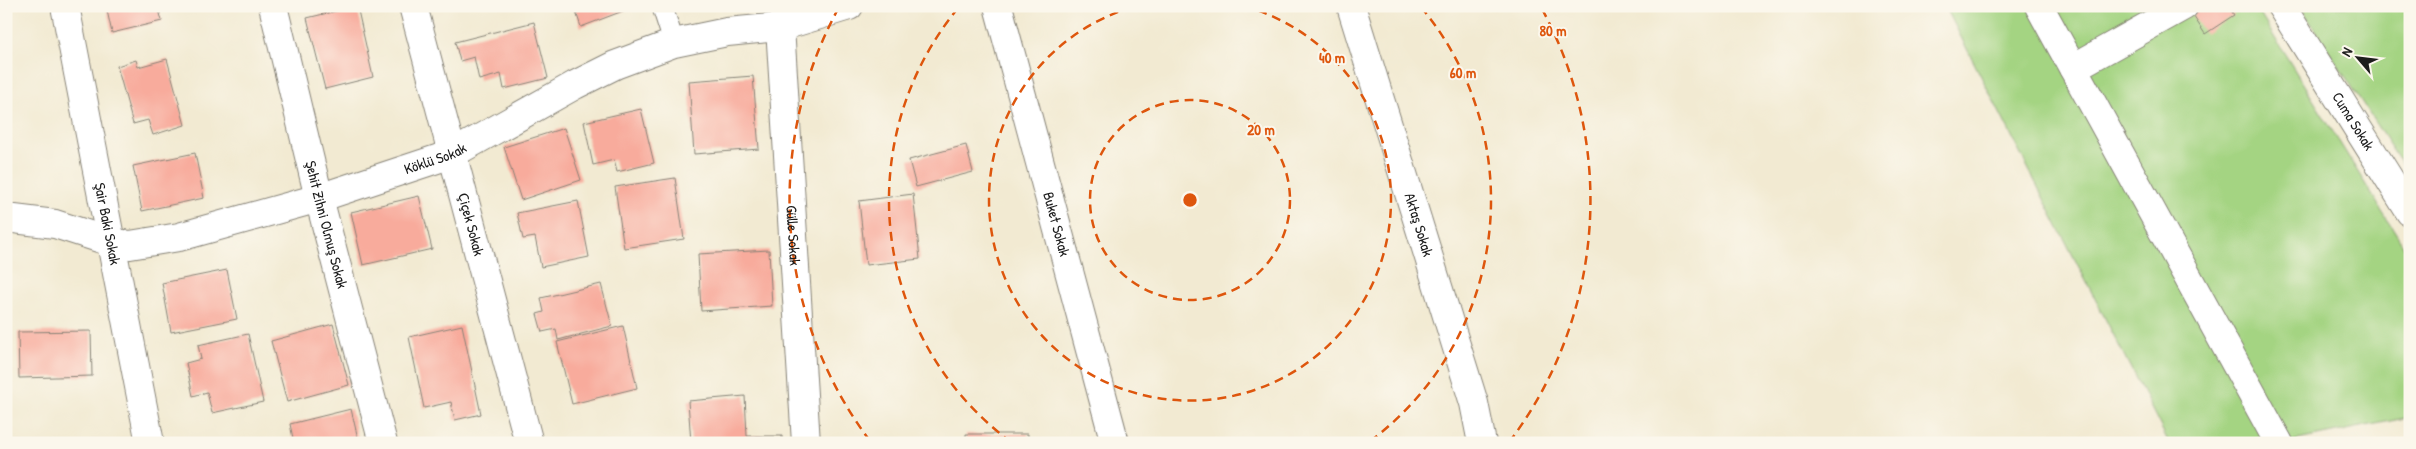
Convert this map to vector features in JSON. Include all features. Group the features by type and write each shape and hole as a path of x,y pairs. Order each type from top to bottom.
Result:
{"street":[{"name":"Şair Baki Sokak","path":"65,6 150,443"},
{"name":"Şehit Zihni Olmuş Sokak","path":"273,6 319,198 383,443"},
{"name":"Çiçek Sokak","path":"413,6 529,443"},
{"name":"Köklü Sokak","path":"6,218 55,224 111,242 130,245 179,237 319,198 452,154 575,85 615,65 674,43 727,32 780,27 849,6"},
{"name":"Buket Sokak","path":"998,6 1115,443"},
{"name":"Aktaş Sokak","path":"1351,6 1474,403 1482,443"},
{"path":"2038,6 2279,443"},
{"path":"2073,68 2184,6"},
{"name":"Cuma Sokak","path":"2281,6 2410,212"},
{"name":"Gülle Sokak","path":"780,27 806,443"}],"lane":[{"path":"662,6 674,43"}],"green space":[{"path":"1945,6 2255,6 2410,256 2410,417 2283,443 2169,443"},
{"path":"2300,6 2410,6 2410,177"}],"building":[{"path":"106,6 158,6 162,21 112,33"},
{"path":"357,6 373,77 325,89 307,18"},
{"path":"574,6 636,6 581,27"},
{"path":"2198,6 2228,6 2234,15 2205,34 2190,11"},
{"path":"534,22 548,78 504,89 501,74 479,80 474,57 460,61 455,42"},
{"path":"167,59 185,125 153,135 148,120 133,124 117,66 136,60 138,67"},
{"path":"753,76 759,149 694,154 689,81"},
{"path":"641,109 654,163 617,172 614,160 593,165 584,122"},
{"path":"564,128 581,180 521,200 504,147"},
{"path":"966,145 973,172 916,187 909,160"},
{"path":"195,153 204,198 142,211 133,166"},
{"path":"675,178 684,239 624,248 615,187"},
{"path":"913,194 920,259 866,265 859,201"},
{"path":"419,196 432,249 363,265 351,212"},
{"path":"578,201 589,257 541,267 535,237 523,239 517,213"},
{"path":"769,250 772,306 701,311 698,254"},
{"path":"227,270 237,319 171,332 162,283"},
{"path":"601,284 612,326 558,340 556,329 542,332 537,314 544,312 541,298"},
{"path":"333,324 349,385 287,402 271,341"},
{"path":"462,325 481,414 455,420 451,402 424,408 409,337"},
{"path":"623,326 637,388 572,404 557,342"},
{"path":"91,331 92,376 19,378 18,332"},
{"path":"248,334 263,402 212,413 207,392 193,396 186,363 201,359 198,345"},
{"path":"745,396 747,436 782,436 782,443 691,443 688,401"},
{"path":"351,409 359,443 294,443 290,424"},
{"path":"966,434 1028,434 1028,443 966,443"}]}
